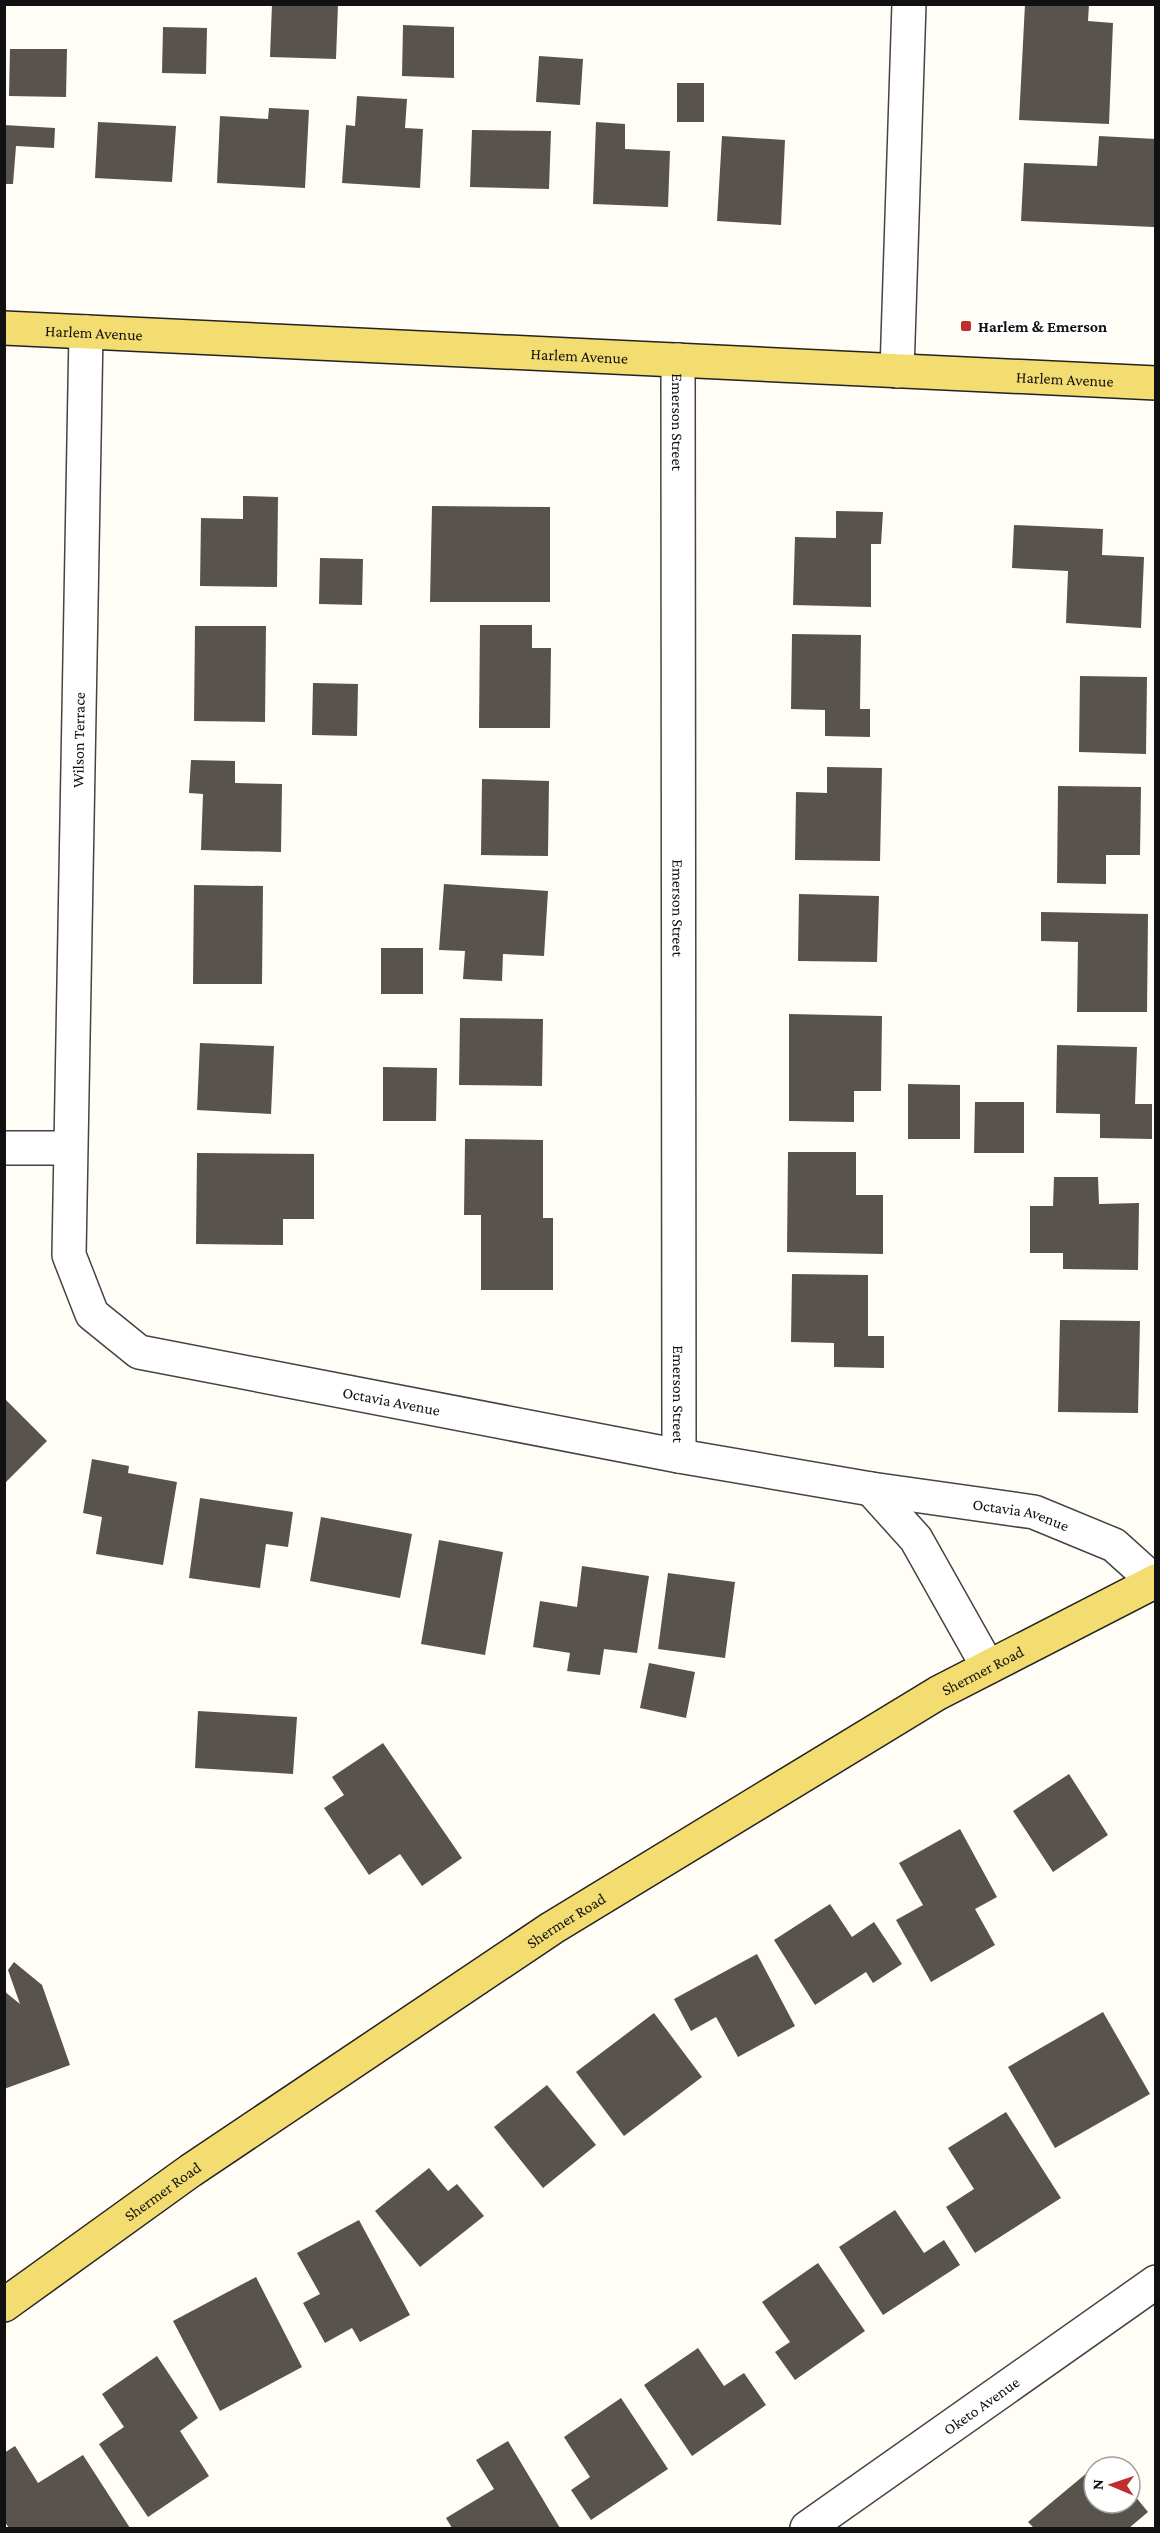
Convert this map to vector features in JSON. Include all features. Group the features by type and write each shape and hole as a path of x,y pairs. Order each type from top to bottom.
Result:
{"main road":[{"name":"Harlem Avenue","path":"4,328 1155,383"},
{"name":"Shermer Road","path":"4,2305 190,2171 552,1928 938,1693 1155,1581"}],"street":[{"path":"897,371 909,4"},
{"name":"Wilson Terrace","path":"69,1148 86,332"},
{"name":"Emerson Street","path":"678,360 679,1456"},
{"path":"4,1148 69,1148"},
{"name":"Octavia Avenue","path":"69,1148 69,1255 92,1314 139,1352 679,1456 871,1489 1034,1512 1113,1545 1155,1581"},
{"path":"871,1489 916,1539 988,1667"},
{"name":"Oketo Avenue","path":"807,2529 1155,2282"}],"building":[{"path":"272,4 338,4 336,59 270,57"},
{"path":"1025,4 1089,4 1088,21 1113,23 1109,124 1019,120"},
{"path":"403,25 454,27 454,78 402,76"},
{"path":"163,27 207,28 206,74 162,73"},
{"path":"10,49 67,49 66,97 9,96"},
{"path":"539,56 583,59 580,105 536,102"},
{"path":"677,83 704,83 704,122 677,122"},
{"path":"357,96 407,99 405,128 423,129 420,188 342,183 346,125 355,126"},
{"path":"269,108 309,110 305,188 217,183 220,116 268,119"},
{"path":"98,122 176,126 172,182 95,178"},
{"path":"596,122 625,124 625,149 670,151 668,207 593,204"},
{"path":"4,125 55,128 54,148 16,146 13,184 4,184"},
{"path":"472,130 551,131 549,189 470,187"},
{"path":"722,136 785,140 781,225 717,221"},
{"path":"1099,136 1156,139 1154,227 1021,221 1024,163 1097,166"},
{"path":"243,496 278,497 277,587 200,586 201,518 243,519"},
{"path":"432,506 550,507 550,602 430,602"},
{"path":"836,511 883,512 881,544 871,544 871,607 793,605 795,537 836,538"},
{"path":"1014,525 1103,529 1102,555 1144,557 1141,628 1066,623 1068,571 1012,568"},
{"path":"320,558 363,559 362,605 319,604"},
{"path":"480,625 532,625 532,648 551,648 550,728 479,728"},
{"path":"195,626 266,626 265,722 194,721"},
{"path":"792,634 861,635 860,709 870,709 870,737 825,736 825,710 791,709"},
{"path":"1080,676 1147,677 1146,754 1079,752"},
{"path":"313,683 358,684 357,736 312,735"},
{"path":"191,760 235,761 235,783 282,784 281,852 201,850 203,794 189,793"},
{"path":"827,767 882,768 880,861 795,860 796,792 827,793"},
{"path":"482,779 549,781 548,856 481,855"},
{"path":"1058,786 1141,787 1140,855 1106,855 1106,884 1057,883"},
{"path":"444,884 548,891 544,956 503,954 502,981 463,979 465,951 439,950"},
{"path":"194,885 263,886 262,984 193,984"},
{"path":"799,894 879,896 877,962 798,961"},
{"path":"1041,912 1148,914 1147,1012 1077,1012 1078,942 1041,941"},
{"path":"381,948 423,948 423,994 381,994"},
{"path":"789,1014 882,1016 881,1091 854,1091 854,1122 789,1121"},
{"path":"460,1018 543,1019 542,1086 459,1085"},
{"path":"200,1043 274,1046 271,1114 197,1110"},
{"path":"1057,1045 1137,1047 1135,1104 1152,1104 1152,1139 1100,1138 1100,1114 1056,1113"},
{"path":"383,1067 437,1068 436,1121 383,1121"},
{"path":"908,1084 960,1085 960,1139 908,1139"},
{"path":"975,1102 1024,1102 1024,1153 974,1153"},
{"path":"465,1139 543,1140 543,1218 553,1218 553,1290 481,1290 481,1215 464,1215"},
{"path":"788,1152 856,1152 856,1195 883,1195 883,1254 787,1252"},
{"path":"197,1153 314,1154 314,1219 283,1219 283,1245 196,1244"},
{"path":"1054,1177 1098,1177 1099,1204 1139,1203 1138,1270 1063,1269 1063,1253 1030,1253 1030,1206 1053,1206"},
{"path":"792,1274 868,1275 868,1336 884,1336 884,1368 834,1367 834,1343 791,1342"},
{"path":"1060,1320 1140,1321 1138,1413 1058,1412"},
{"path":"4,1398 47,1441 4,1484"},
{"path":"92,1459 129,1466 128,1473 177,1482 163,1565 96,1554 102,1517 83,1513"},
{"path":"200,1498 293,1512 288,1547 266,1544 260,1588 189,1578"},
{"path":"321,1517 412,1534 400,1598 310,1581"},
{"path":"439,1540 503,1552 485,1655 421,1644"},
{"path":"582,1566 649,1576 637,1653 604,1649 600,1675 567,1671 570,1653 533,1647 540,1601 577,1607"},
{"path":"668,1573 735,1582 725,1658 658,1649"},
{"path":"649,1663 695,1672 686,1718 640,1708"},
{"path":"198,1711 297,1717 293,1774 195,1768"},
{"path":"383,1743 462,1858 422,1886 400,1854 369,1875 324,1808 344,1795 332,1777"},
{"path":"1069,1774 1108,1835 1053,1872 1013,1811"},
{"path":"960,1829 997,1897 975,1909 995,1945 931,1982 896,1920 923,1905 899,1863"},
{"path":"830,1904 852,1937 874,1922 902,1964 873,1983 866,1972 815,2005 774,1940"},
{"path":"757,1954 795,2026 738,2057 716,2017 691,2031 674,1999"},
{"path":"14,1962 42,1985 70,2065 4,2089 4,1991 20,2004 8,1970"},
{"path":"1103,2012 1150,2094 1055,2148 1008,2067"},
{"path":"654,2013 702,2077 624,2136 576,2072"},
{"path":"547,2085 596,2145 543,2188 494,2127"},
{"path":"1006,2112 1061,2198 975,2253 946,2207 974,2189 948,2148"},
{"path":"429,2168 448,2191 457,2184 484,2216 420,2267 375,2211"},
{"path":"895,2210 924,2253 944,2240 960,2265 883,2315 839,2247"},
{"path":"359,2220 410,2315 360,2342 352,2328 325,2343 303,2303 320,2294 297,2253"},
{"path":"818,2263 865,2331 795,2380 775,2352 790,2342 762,2302"},
{"path":"256,2277 302,2367 220,2411 173,2321"},
{"path":"698,2348 724,2386 744,2373 766,2405 692,2456 644,2385"},
{"path":"157,2356 198,2418 180,2431 209,2476 148,2517 99,2444 124,2427 102,2394"},
{"path":"621,2398 668,2469 591,2520 571,2490 590,2477 564,2437"},
{"path":"508,2441 560,2528 452,2528 446,2518 494,2489 476,2460"},
{"path":"15,2446 38,2483 83,2455 130,2528 9,2528 4,2521 4,2453"},
{"path":"1082,2477 1082,2515 1142,2515 1142,2505 1148,2512 1129,2528 1034,2528 1028,2522"}],"place":[{"name":"Harlem & Emerson","path":"966,326"}]}
